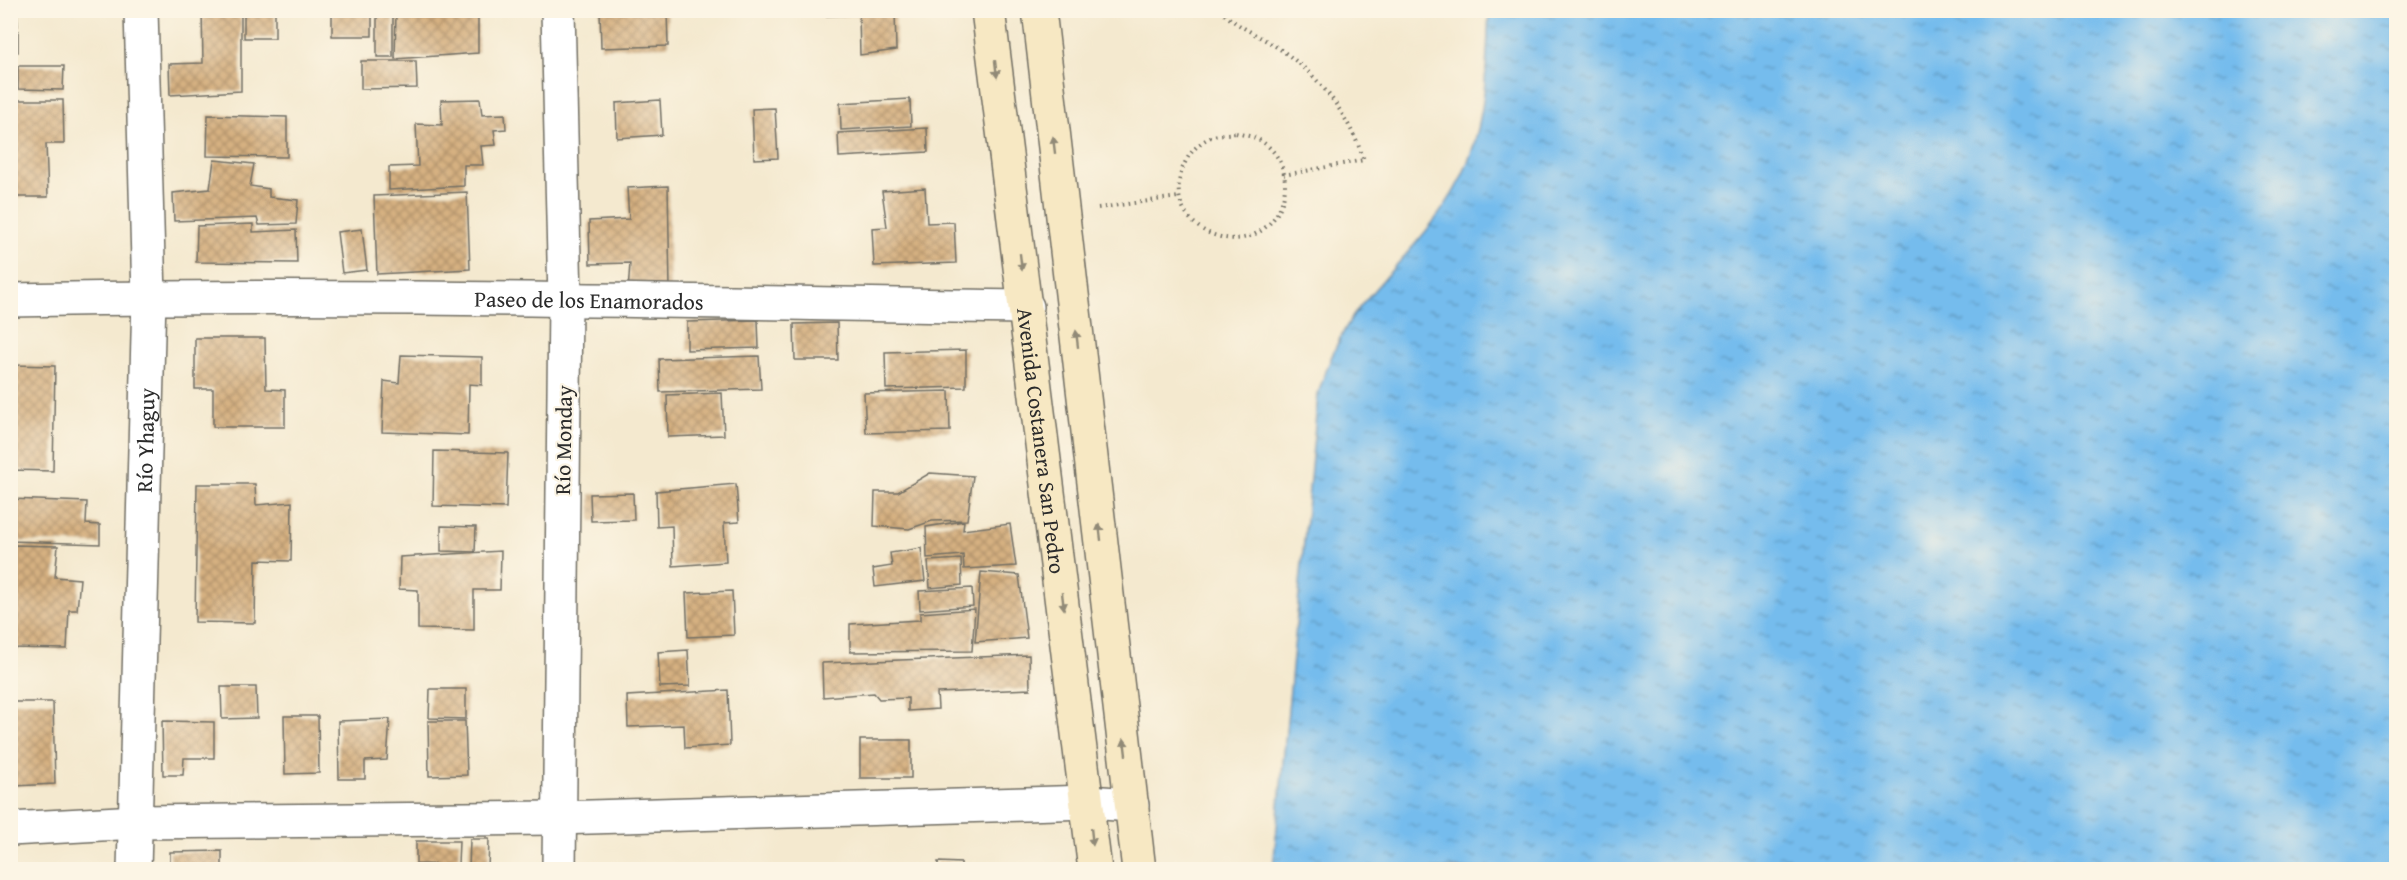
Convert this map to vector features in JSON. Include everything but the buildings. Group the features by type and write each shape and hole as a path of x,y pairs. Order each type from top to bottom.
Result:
{"main road":[{"name":"Avenida Costanera San Pedro","path":"988,10 1027,307 1095,870"},
{"name":"Avenida Costanera San Pedro","path":"1041,16 1139,870"}],"street":[{"name":"Río Yhaguy","path":"134,870 149,297 141,10"},
{"name":"Río Monday","path":"558,10 565,300 559,870"},
{"name":"Paseo de los Enamorados","path":"10,300 149,297 1027,307"},
{"path":"10,829 137,822 558,818 1088,802 1132,805"}],"path":[{"path":"1220,10 1244,29 1296,60 1323,86 1342,111 1364,160 1284,175"},
{"path":"1236,133 1258,139 1275,154 1284,175 1284,200 1273,222 1253,236 1230,240 1204,232 1186,213 1178,197 1181,169 1195,148 1213,136 1236,133"},
{"path":"1090,209 1178,197"}],"water":[{"path":"1489,11 2396,11 2396,869 1273,869 1318,394 1335,350 1352,318 1438,215 1450,198 1469,160 1476,139 1484,97"}]}
